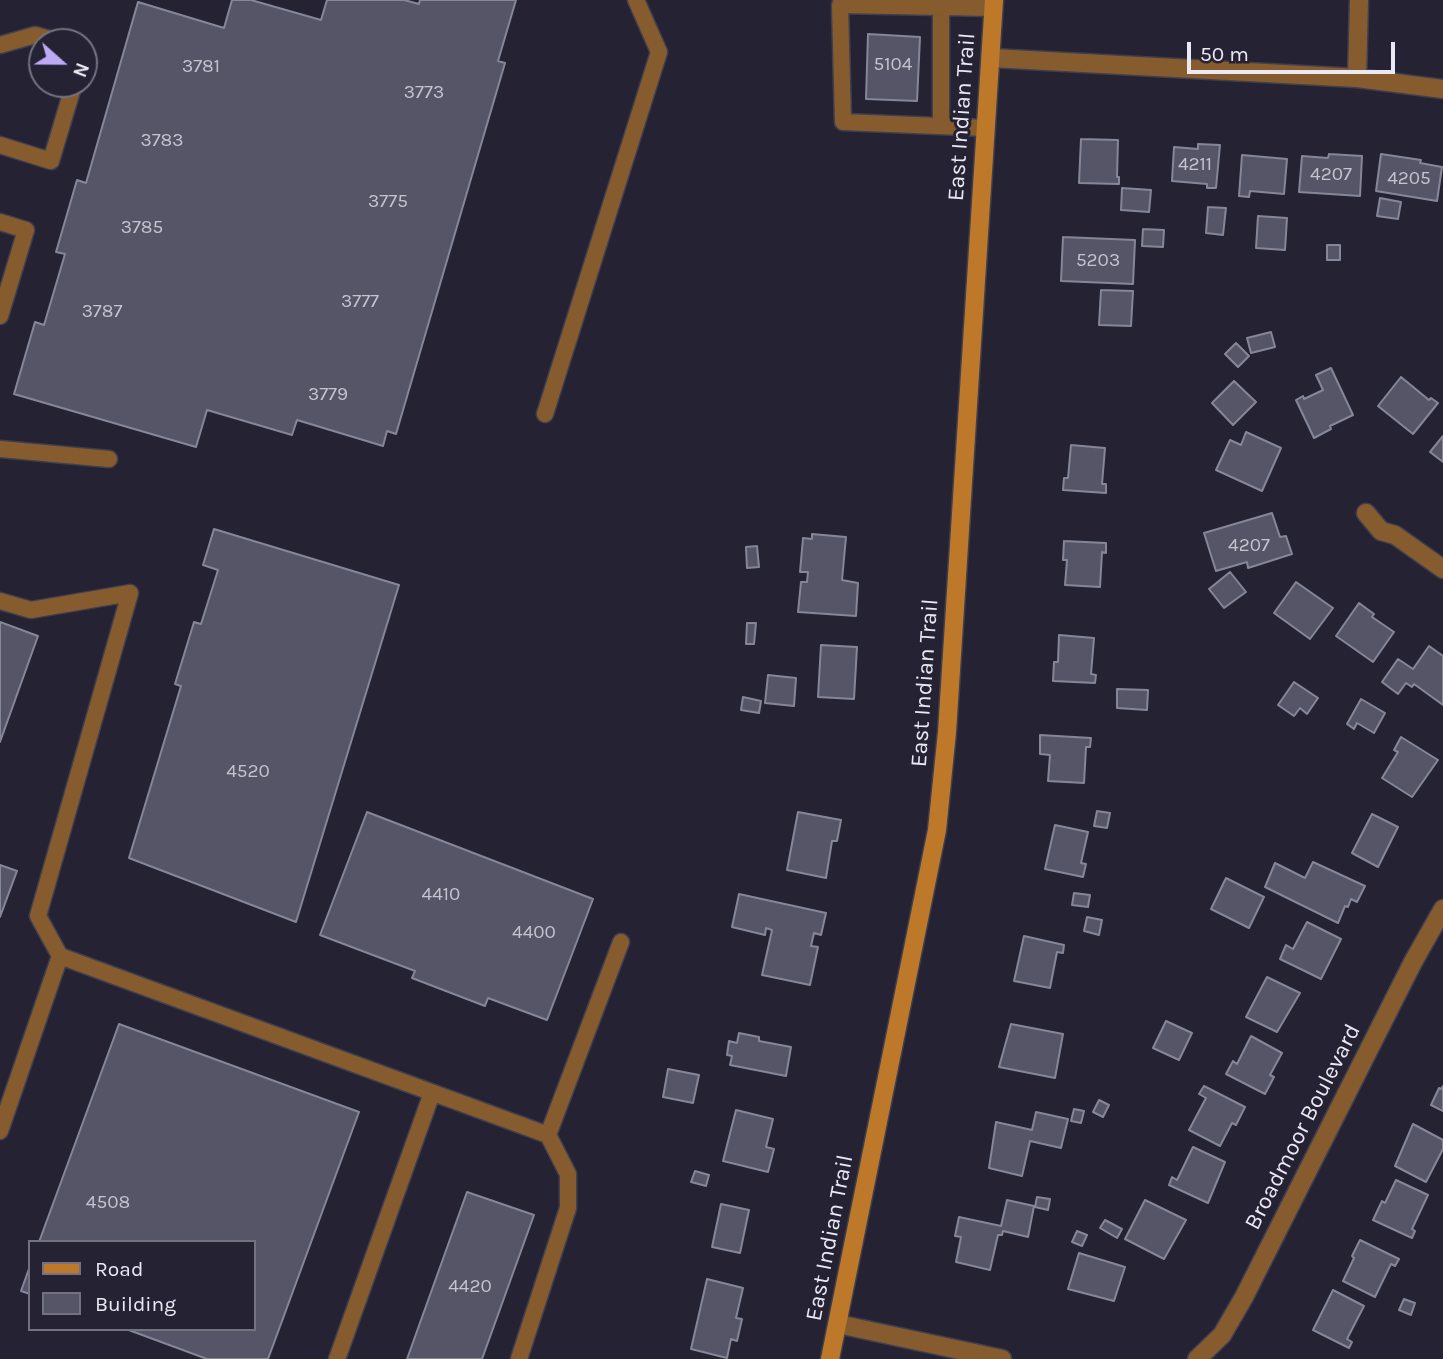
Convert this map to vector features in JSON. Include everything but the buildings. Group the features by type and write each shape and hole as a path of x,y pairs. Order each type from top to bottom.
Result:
{"main road":[{"name":"East Indian Trail","path":"830,1359 937,830 947,732 994,4"}],"street":[{"path":"1357,78 1359,0"},
{"path":"992,58 1357,78 1443,89"},
{"path":"1366,513 1381,531 1395,535 1443,569"},
{"name":"Broadmoor Boulevard","path":"1197,1359 1223,1335 1244,1297 1413,962 1443,909"},
{"path":"838,1324 1002,1359"}],"lane":[{"path":"545,414 659,52 636,0"},
{"path":"986,128 842,122 840,5 941,7 994,4"},
{"path":"941,7 941,127"},
{"path":"0,44 28,37"},
{"path":"0,145 51,161 70,98"},
{"path":"0,222 26,230 0,316"},
{"path":"0,449 109,458"},
{"path":"0,601 31,610 130,593 38,916 60,956 548,1135 568,1174 568,1208 519,1359"},
{"path":"548,1135 621,942"},
{"path":"0,1131 60,956"},
{"path":"337,1359 432,1093"}]}
